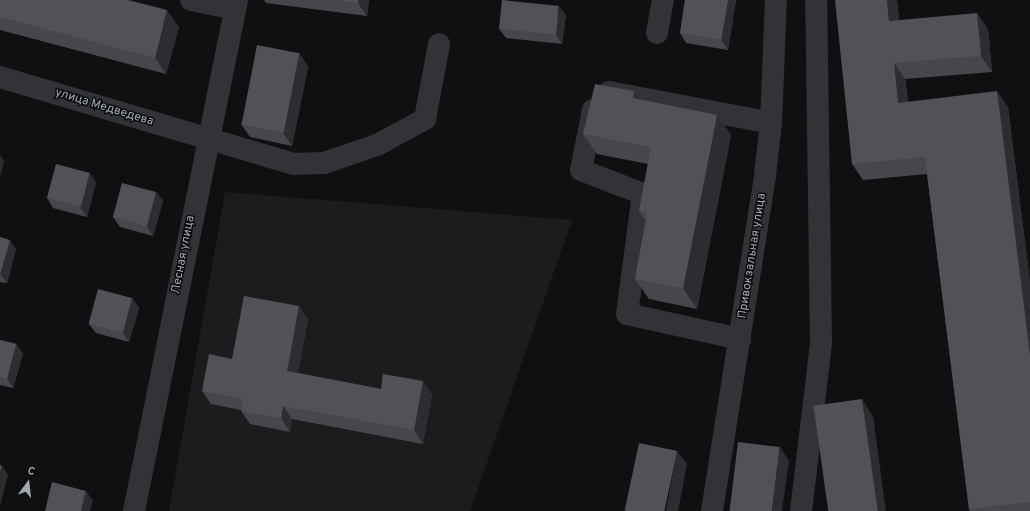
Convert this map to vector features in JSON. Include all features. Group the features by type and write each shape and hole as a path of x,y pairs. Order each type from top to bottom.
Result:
{"street":[{"path":"191,0 236,5"},
{"path":"657,33 663,0"},
{"name":"Привокзальная улица","path":"712,511 740,339 771,124 776,0"},
{"path":"801,511 822,343 816,0"},
{"name":"Лесная улица","path":"134,511 207,139 236,5"},
{"name":"улица Медведева","path":"0,77 293,164 324,163 377,145 425,120 439,44"},
{"path":"740,339 627,314 643,194 581,170 597,89 771,124"}],"shaded area":[{"path":"225,192 572,220 470,511 169,511"}],"building":[{"path":"0,0 128,0 167,10 155,58 0,17"},
{"path":"336,0 358,0 358,3"},
{"path":"502,0 559,6 556,35 499,29"},
{"path":"685,0 728,0 721,40 680,33"},
{"path":"835,0 887,0 889,21 977,13 981,56 894,63 898,103 997,91 1030,356 1030,502 969,509 925,157 852,164"},
{"path":"257,45 299,53 284,133 242,125"},
{"path":"595,84 634,91 633,98 717,115 683,288 635,279 647,213 639,211 651,147 583,134"},
{"path":"56,164 90,173 81,207 47,198"},
{"path":"122,183 156,192 147,226 113,217"},
{"path":"0,237 10,240 0,274"},
{"path":"98,289 132,298 122,333 89,324"},
{"path":"244,296 299,306 287,371 381,389 383,374 423,381 414,430 283,406 281,418 241,411 243,399 202,391 209,354 232,359"},
{"path":"0,340 16,344 7,379 0,377"},
{"path":"862,399 878,511 828,511 813,406"},
{"path":"738,442 780,447 772,511 730,511"},
{"path":"639,443 677,451 664,511 625,510"},
{"path":"52,482 86,491 81,511 45,511"}]}
